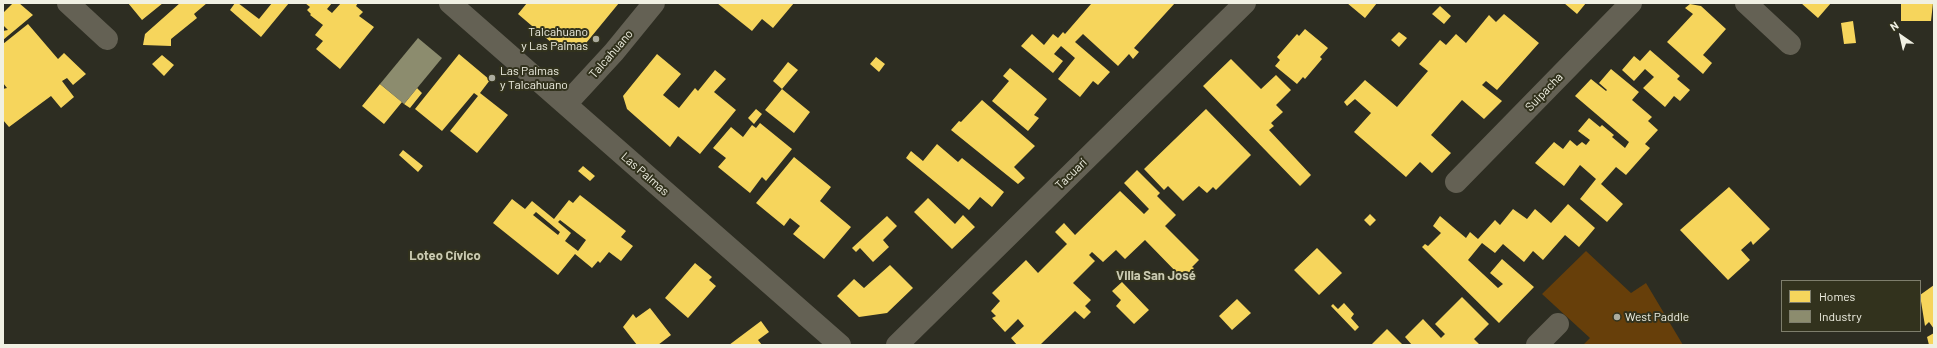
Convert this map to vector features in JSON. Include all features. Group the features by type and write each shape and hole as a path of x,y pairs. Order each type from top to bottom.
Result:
{"street":[{"path":"68,3 107,39"},
{"name":"Las Palmas","path":"450,3 840,345"},
{"name":"Talcahuano","path":"566,104 614,52 654,3"},
{"name":"Tacuarí","path":"897,345 1245,3"},
{"name":"Suipacha","path":"1456,182 1631,3"},
{"path":"1746,3 1790,44"},
{"path":"1537,345 1558,324"}],"shaded area":[{"name":"West Paddle","path":"1586,251 1631,293 1646,283 1683,345 1583,345 1590,338 1542,294"}],"building: Homes":[{"path":"13,3 19,3 33,15 3,40 3,31 8,30 3,25 3,13"},
{"path":"128,3 163,3 142,20"},
{"path":"180,3 207,3 194,14 197,18 171,39 171,46 143,45 145,34"},
{"path":"235,3 238,3 259,19 272,3 289,3 261,37 230,10"},
{"path":"305,3 332,3 327,9 332,13 341,3 358,3 356,6 363,12 359,16 374,27 340,69 316,49 323,41 315,35 323,25 310,15 311,14 307,10 310,7"},
{"path":"527,3 619,3 582,48 559,49 518,14"},
{"path":"717,3 794,3 773,28 762,19 752,31"},
{"path":"1090,3 1175,3 1134,48 1139,52 1133,59 1129,54 1118,66 1083,34 1075,42 1110,72 1098,85 1093,81 1080,97 1058,79 1075,58 1061,46 1054,54 1063,61 1053,73 1021,46 1032,34 1044,45 1053,34 1058,38 1063,32 1065,34 1091,4"},
{"path":"1347,3 1377,3 1365,18"},
{"path":"1564,3 1586,3 1577,14"},
{"path":"1801,3 1831,3 1818,18"},
{"path":"1901,3 1933,3 1931,21 1901,21"},
{"path":"1690,4 1701,6 1726,29 1703,55 1712,63 1703,74 1667,42 1693,14 1685,8"},
{"path":"1440,6 1451,16 1444,24 1432,14"},
{"path":"1504,14 1539,43 1497,90 1486,81 1482,85 1502,101 1484,119 1462,100 1431,135 1451,153 1432,173 1420,162 1406,177 1354,132 1371,113 1355,99 1347,106 1344,102 1365,80 1397,107 1428,71 1419,64 1440,40 1446,45 1456,34 1466,43 1489,15 1496,22"},
{"path":"1853,21 1856,43 1844,44 1841,23"},
{"path":"28,24 58,59 64,53 86,74 73,85 67,78 62,81 74,97 61,108 51,96 9,127 3,120 3,89 7,88 3,83 3,44"},
{"path":"1305,29 1328,48 1320,57 1322,59 1305,79 1303,77 1297,84 1275,66 1280,60 1277,57 1297,34 1299,36"},
{"path":"1399,32 1407,38 1399,47 1391,40"},
{"path":"1650,50 1680,76 1677,79 1690,90 1680,101 1674,96 1665,107 1643,88 1654,77 1645,69 1634,81 1622,70 1634,56 1640,61"},
{"path":"459,54 490,80 480,93 508,115 477,153 450,131 478,96 474,93 442,131 415,109"},
{"path":"657,54 681,74 663,95 679,108 695,88 698,91 715,70 726,79 714,92 736,110 700,154 678,136 670,147 627,109 623,96"},
{"path":"162,55 174,65 164,76 152,64"},
{"path":"876,57 885,64 879,72 870,64"},
{"path":"1231,59 1261,89 1276,75 1291,90 1276,105 1283,112 1271,123 1274,126 1269,130 1311,175 1300,186 1203,86"},
{"path":"788,62 798,70 782,89 773,81"},
{"path":"1010,68 1047,99 1034,115 1039,118 1028,131 992,101 1009,81 1003,76"},
{"path":"1611,69 1639,92 1632,100 1652,117 1648,121 1658,130 1645,144 1650,148 1626,175 1616,167 1601,184 1623,204 1607,222 1580,199 1596,179 1580,165 1564,186 1535,163 1554,142 1563,149 1570,140 1577,146 1582,142 1586,145 1590,140 1578,131 1589,118 1600,127 1602,125 1614,135 1612,137 1625,148 1629,142 1575,96 1591,79 1606,91 1607,90 1599,83"},
{"path":"380,84 402,102 384,124 362,106"},
{"path":"417,88 422,93 410,108 404,104"},
{"path":"782,89 810,112 794,133 765,110"},
{"path":"982,100 1035,146 1014,167 1025,178 1018,184 951,130 959,121 961,122"},
{"path":"756,109 762,114 754,124 748,118"},
{"path":"1206,109 1251,155 1216,190 1213,187 1207,193 1199,186 1183,201 1168,186 1164,190 1144,169"},
{"path":"760,123 792,149 766,181 762,177 750,193 718,167 726,158 713,148 731,127 743,137 752,125 756,128"},
{"path":"937,144 958,162 962,158 1004,192 992,207 980,197 969,210 906,158 911,151 923,161"},
{"path":"403,150 423,166 418,172 399,155"},
{"path":"794,157 831,187 820,201 851,227 824,259 793,234 800,226 790,218 784,226 756,203"},
{"path":"583,166 595,176 590,181 578,171"},
{"path":"1137,170 1160,193 1157,196 1176,215 1165,226 1199,260 1192,267 1194,268 1183,279 1145,240 1125,259 1116,250 1103,262 1092,252 1089,255 1095,261 1073,283 1091,300 1085,306 1091,312 1084,319 1075,311 1040,345 1017,345 1011,338 1024,326 1018,319 1005,332 992,318 996,316 991,311 1000,301 992,293 1026,260 1038,273 1067,244 1055,232 1064,223 1075,235 1120,191 1144,214 1149,209 1124,183"},
{"path":"1729,187 1770,229 1753,245 1751,241 1741,250 1750,260 1728,280 1680,230"},
{"path":"580,195 626,231 621,237 633,246 621,261 609,252 600,263 598,261 592,268 575,254 558,275 493,223 512,199 525,209 532,201 554,219 569,200 573,203","holes":["536,212 560,232 558,235 533,215","560,220 586,240 578,251 565,241 571,233 558,222"]},
{"path":"928,198 955,224 963,215 975,227 952,249 914,212"},
{"path":"1568,204 1595,228 1579,247 1565,235 1543,260 1533,251 1524,262 1503,244 1495,253 1482,243 1468,260 1498,288 1503,284 1490,273 1502,259 1534,287 1499,323 1422,247 1425,244 1428,246 1441,233 1433,226 1440,216 1466,238 1470,232 1478,239 1495,220 1500,225 1513,209 1527,219 1535,209 1551,223"},
{"path":"1370,214 1376,220 1370,226 1364,220"},
{"path":"887,216 897,226 883,240 889,247 873,262 860,248 856,252 852,248"},
{"path":"1317,248 1342,273 1319,295 1294,270"},
{"path":"695,263 712,277 709,280 716,286 688,318 665,298"},
{"path":"890,265 913,288 887,313 859,317 837,296 854,279 864,288"},
{"path":"1122,282 1149,310 1134,324 1116,306 1121,300 1112,291"},
{"path":"1934,285 1934,329 1929,322 1925,326 1921,294"},
{"path":"1462,297 1489,324 1474,339 1480,345 1412,345 1405,337 1423,319 1441,338 1445,334 1435,324"},
{"path":"1237,299 1251,313 1232,330 1219,316"},
{"path":"1344,303 1354,314 1351,318 1359,327 1355,331 1331,306 1333,304 1338,309"},
{"path":"650,308 671,335 658,345 637,345 623,327 633,314 636,318"},
{"path":"761,321 769,332 758,340 762,345 729,345"},
{"path":"1387,329 1403,345 1371,345"},
{"path":"1934,333 1934,345 1929,345 1927,337"}],"building: Industry":[{"path":"418,38 442,58 404,104 380,84"}],"place":[{"name":"Talcahuano y Las Palmas","path":"596,39"},
{"name":"Las Palmas y Talcahuano","path":"492,78"},
{"name":"West Paddle","path":"1617,317"}],"district":[{"name":"Loteo Cívico","path":"445,256"},
{"name":"Villa San José","path":"1156,276"}]}
